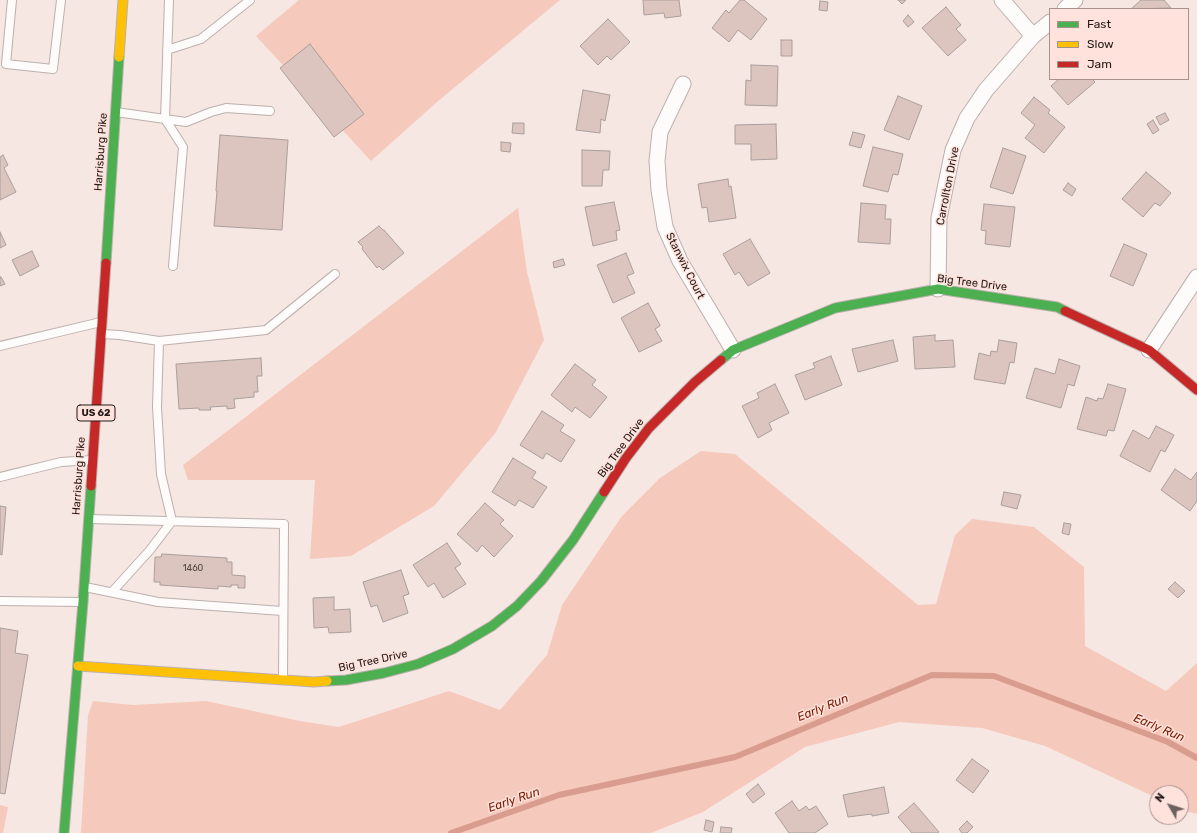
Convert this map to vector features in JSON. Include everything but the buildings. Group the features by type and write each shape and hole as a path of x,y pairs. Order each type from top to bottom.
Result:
{"street":[{"name":"Harrisburg Pike","path":"64,833 83,602 123,0"},
{"path":"1002,0 1033,36"},
{"path":"1066,8 1075,0"},
{"name":"Carrollton Drive","path":"938,289 939,218 953,150 967,118 986,90 1033,36 1049,23"},
{"name":"Stanwix Court","path":"683,84 660,132 657,161 659,190 665,227 680,261 733,350"},
{"path":"1149,350 1197,277"},
{"name":"Big Tree Drive","path":"78,666 314,682 346,680 384,674 418,664 446,652 492,626 516,606 541,581 572,540 626,458 649,428 695,382 733,350 834,308 938,289 1057,307 1149,350 1197,390"}],"lane":[{"path":"12,0 6,64 53,69 61,0"},
{"path":"169,0 165,119 183,147 173,266"},
{"path":"167,50 201,39 250,0"},
{"path":"116,112 186,122 226,108 270,112"},
{"path":"101,334 120,334 159,341 266,330 335,274"},
{"path":"0,346 102,322"},
{"path":"159,341 157,406 161,474 172,521"},
{"path":"0,477 61,462 92,460"},
{"path":"88,519 284,524 282,611 284,658 283,680"},
{"path":"112,592 150,550 172,521"},
{"path":"84,587 158,602 282,611"},
{"path":"0,601 83,602"}],"shaded area":[{"path":"299,0 560,0 437,102 371,161 256,36"},
{"path":"518,208 527,272 544,340 496,432 434,506 351,556 310,559 315,480 188,480 183,465"},
{"path":"701,451 735,454 918,605 936,604 955,535 972,519 1034,527 1084,567 1085,646 1166,691 1197,663 1197,814 1189,812 1189,785 1149,785 1149,794 1045,746 982,728 899,722 805,747 703,812 651,833 81,833 88,715 93,701 133,705 206,701 300,721 339,727 449,691 500,710 547,655 562,605 622,516 660,478"},
{"path":"0,805 8,807 3,833 0,833"}],"waterway":[{"name":"Early Run","path":"451,833 559,795 735,757 932,675 994,676 1168,742 1197,758"}],"traffic: fast":[{"path":"106,263 119,57"},
{"path":"721,360 733,350 835,308 938,289 1057,307 1065,311"},
{"path":"64,833 91,486"},
{"path":"327,681 346,680 384,673 418,664 453,649 492,626 517,606 541,581 573,540 604,492"}],"traffic: slow":[{"path":"119,57 123,0"},
{"path":"78,666 314,682 327,681"}],"traffic: jam":[{"path":"91,486 106,263"},
{"path":"1065,311 1149,350 1197,390"},
{"path":"604,492 626,458 649,428 695,382 721,360"}]}
